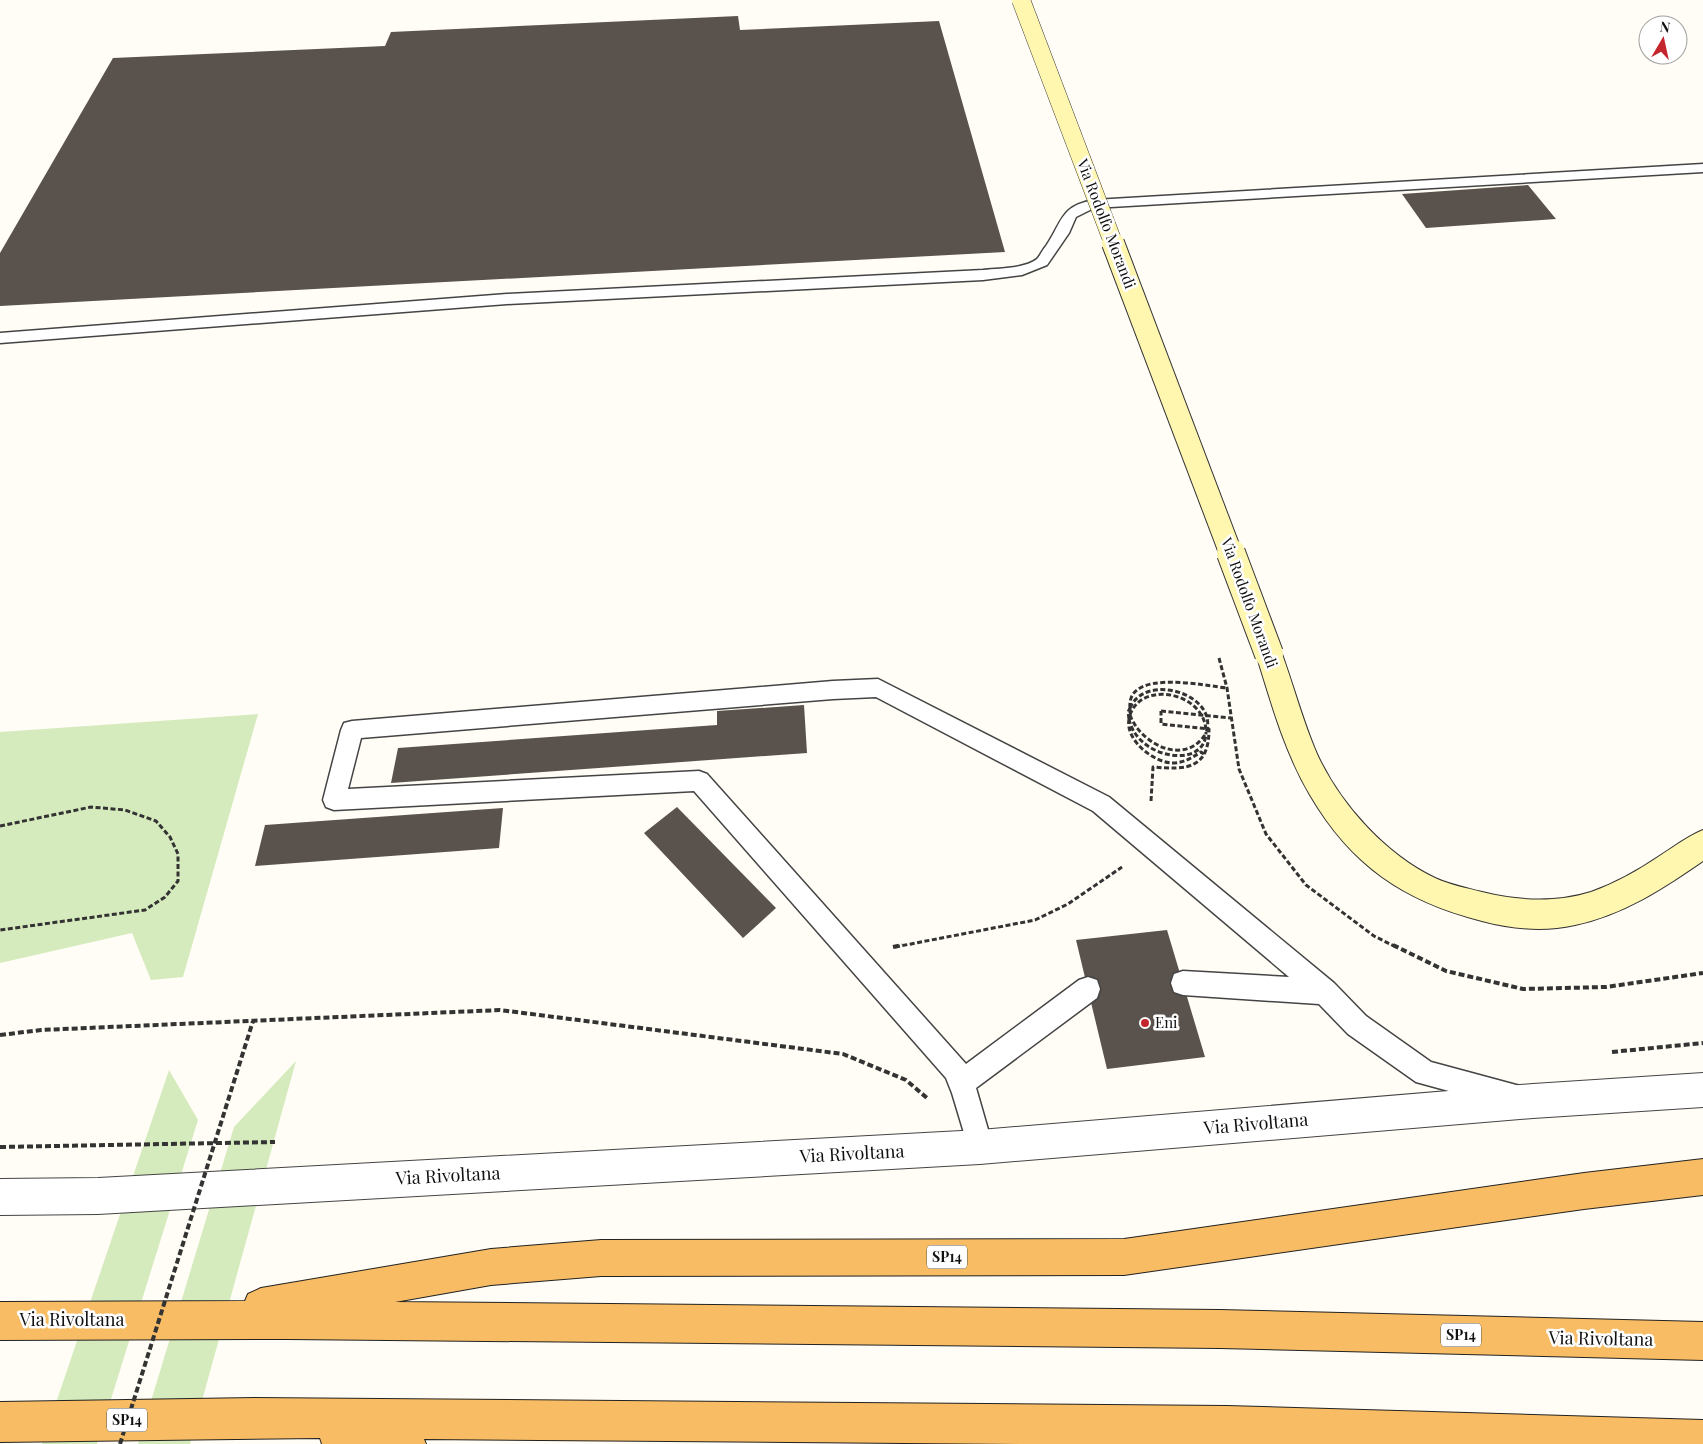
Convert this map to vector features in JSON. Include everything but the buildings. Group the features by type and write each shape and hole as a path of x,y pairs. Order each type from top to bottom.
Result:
{"highway":[{"name":"SP14","path":"190,1320 491,1267 601,1258 1124,1257 1584,1191 1703,1177"},
{"name":"Via Rivoltana","path":"0,1321 190,1320 1220,1329 1703,1341"},
{"name":"SP14","path":"0,1422 254,1418 1227,1426 1703,1440"},
{"path":"254,1418 406,1444"}],"main road":[{"name":"Via Rodolfo Morandi","path":"1020,0 1269,654 1309,767 1341,820 1363,842 1419,885 1456,900 1492,910 1524,914 1559,914 1590,906 1638,886 1703,844"}],"street":[{"name":"Via Rivoltana","path":"0,1197 98,1196 980,1147 1533,1101 1703,1090"}],"lane":[{"path":"0,338 507,299 983,275 1022,270 1042,262 1062,233 1070,215 1084,206 1094,204 1703,168"},
{"path":"980,1147 962,1083 951,1065 699,781 334,800 352,730 833,690 878,688 1101,804 1324,992 1357,1025 1425,1073 1533,1101"},
{"path":"1183,983 1324,992"},
{"path":"962,1083 1088,990"}],"path":[{"path":"853,955 1035,920 1068,904 1131,860 1150,844 1153,767 1181,769 1197,763 1205,755 1209,746 1209,729 1161,724 1161,711 1231,718 1227,688 1219,658"},
{"path":"1205,755 1201,752 1197,757 1180,762 1157,759 1140,747 1130,732 1129,723 1130,715 1136,704 1151,696 1163,694 1175,696 1187,701 1205,718 1206,725 1208,733 1204,742 1196,750 1179,756 1170,756 1156,752 1144,745 1135,736 1130,726 1128,717 1129,708 1132,703 1150,689 1175,690 1192,698 1204,712 1208,726 1206,731 1204,736 1197,743 1180,749 1156,746 1144,739 1130,720 1128,711 1130,702 1136,692 1151,683 1162,682 1227,688"},
{"path":"0,826 91,807 125,810 156,821 170,837 178,854 178,881 165,897 146,910 0,930"},
{"path":"0,1035 41,1030 500,1010 843,1054 906,1080 928,1099"},
{"path":"120,1444 253,1021"}],"green space":[{"path":"258,714 183,977 151,980 132,933 0,963 0,732"},
{"path":"296,1061 190,1444 138,1444 234,1127"},
{"path":"169,1070 198,1120 97,1444 42,1444"}],"place":[{"name":"Eni","path":"1145,1023"}]}
